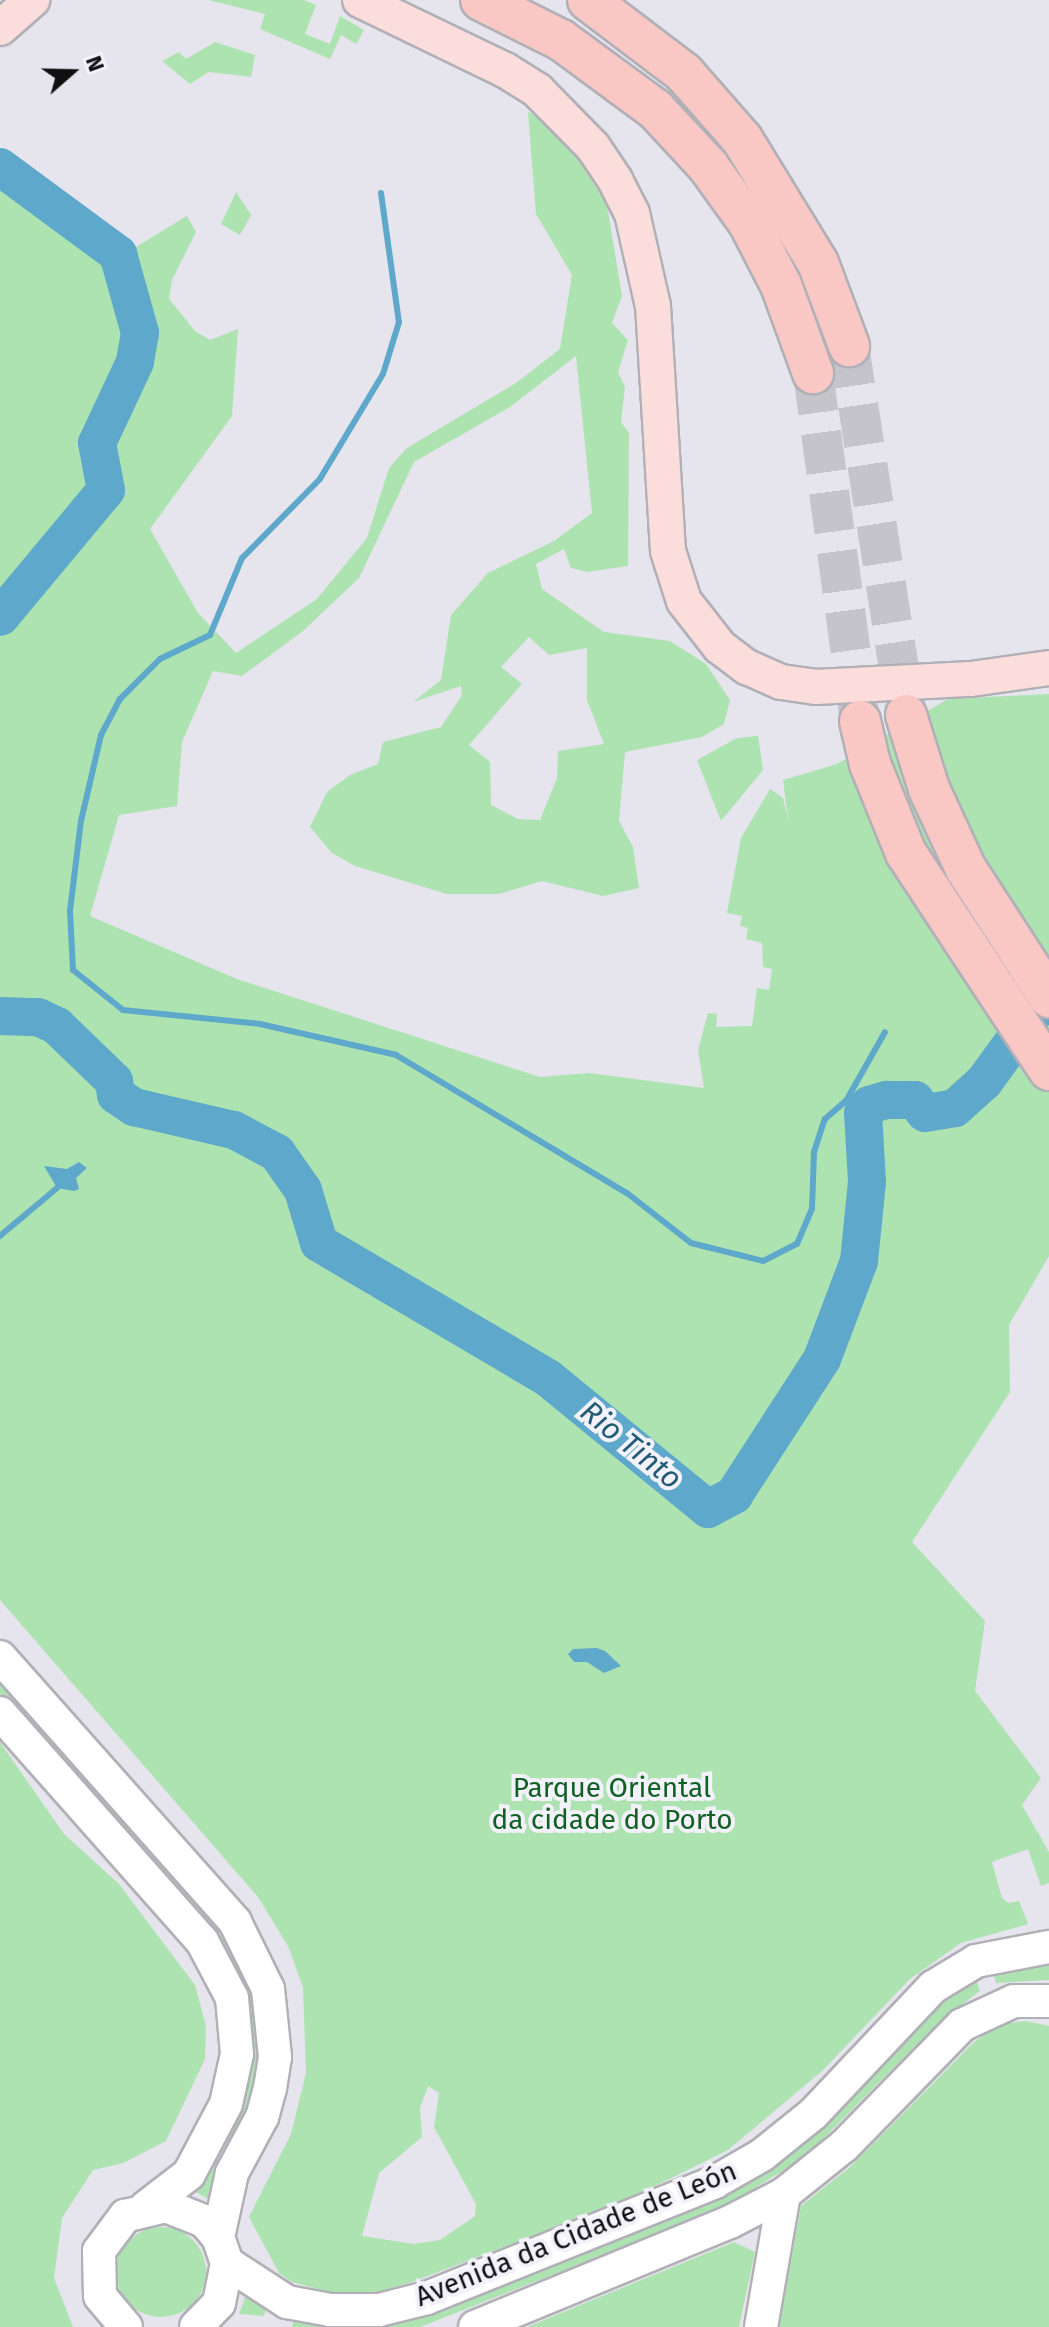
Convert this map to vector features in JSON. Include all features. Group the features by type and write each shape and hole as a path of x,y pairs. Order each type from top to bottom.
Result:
{"highway":[{"path":"481,0 561,40 643,101 708,166 749,223 781,285 813,373"},
{"path":"588,0 684,73 742,139 818,263 849,346"},
{"path":"906,715 929,789 966,869 1049,997"},
{"path":"860,721 886,810 929,892 1049,1070"}],"main road":[{"path":"0,28 32,0"},
{"path":"360,0 505,70 538,91 576,127 615,180 632,213 653,306 671,563 684,601 720,647 747,667 781,682 816,687 971,679 1049,668"},
{"path":"0,1657 235,1922 268,1989 275,2046 270,2088 262,2117 232,2173 219,2303 196,2327"},
{"path":"0,1713 202,1941 232,1998 237,2054 226,2104 189,2174 146,2207 125,2216 99,2251 100,2296 126,2327"},
{"name":"Avenida da Cidade de León","path":"146,2207 186,2211 222,2250 287,2302 330,2310 379,2310 427,2298 739,2168 813,2114 933,1987 976,1961 1049,1947"},
{"name":"Avenida da Cidade de León","path":"475,2327 784,2194 844,2146 962,2025 1014,2001 1049,2001"},
{"path":"761,2327 784,2194"}],"green space":[{"path":"208,0 304,0 316,5 305,34 330,44 340,16 364,30 356,44 341,35 330,59 260,29 265,14"},
{"path":"215,42 255,55 251,77 209,72 190,84 162,61 179,52 186,59"},
{"name":"Parque Oriental da cidade do Porto","path":"528,112 559,127 607,205 622,296 612,323 628,340 618,372 625,387 621,422 629,433 628,566 587,572 571,568 564,549 536,564 542,589 604,632 670,641 706,664 730,700 724,724 702,737 625,752 619,821 633,847 639,888 603,896 542,881 499,894 447,894 355,866 332,853 310,827 327,792 350,775 378,764 383,742 441,727 462,695 461,686 413,702 441,680 451,615 488,573 554,541 592,513 576,356 510,407 414,462 359,578 303,631 242,676 213,671 182,742 177,806 119,815 90,916 237,979 540,1077 589,1073 704,1088 698,1050 708,1013 717,1014 716,1027 752,1026 757,988 769,990 772,969 763,967 762,943 746,939 748,928 740,926 742,916 727,913 741,838 770,789 783,798 788,819 783,780 837,764 948,699 1049,694 1049,1256 1009,1325 1010,1392 912,1542 985,1621 975,1691 1041,1778 1022,1805 1049,1852 1049,1883 1041,1886 1028,1849 992,1862 1002,1898 1008,1903 1019,1901 1028,1924 961,1943 910,1979 822,2071 728,2150 629,2199 412,2282 370,2294 336,2294 292,2282 279,2273 249,2217 291,2134 306,2073 303,1987 288,1946 258,1897 0,1600 0,159 126,253 187,216 196,232 172,280 169,299 195,331 210,340 238,329 232,416 150,529 198,613 236,653 317,599 367,538 389,468 407,448 516,383 560,349 572,275 536,214","holes":["529,637 549,655 587,648 587,700 604,744 558,751 557,778 540,820 518,819 491,805 490,762 469,745 522,684 501,667","428,2086 439,2093 434,2127 476,2204 475,2216 440,2240 414,2244 362,2236 379,2173 422,2137 420,2108"]},
{"path":"236,192 251,215 240,235 221,224"},
{"path":"758,736 763,770 721,821 697,760 737,738"},
{"path":"0,1672 225,1926 256,1986 263,2069 235,2147 224,2142 250,2069 252,2028 234,1967 214,1933 0,1693"},
{"path":"0,1742 64,1834 119,1884 195,1985 206,2026 205,2059 166,2141 123,2163 93,2170 62,2218 54,2278 73,2327 0,2327"},
{"path":"1049,1963 1049,1980 996,1983 993,1972"},
{"path":"976,1979 980,1991 939,2022 805,2157 724,2207 420,2327 292,2327 295,2316 329,2322 799,2146 954,1991"},
{"path":"1026,2021 1049,2026 1049,2327 779,2327 801,2206 850,2167 973,2043 999,2024"},
{"path":"210,2167 222,2173 212,2201 192,2190"},
{"path":"161,2227 178,2230 193,2240 203,2255 206,2272 203,2289 193,2304 178,2314 161,2317 144,2314 129,2304 119,2289 116,2272 119,2255 129,2240 144,2230"},
{"path":"734,2242 755,2252 739,2327 527,2327"},
{"path":"247,2292 266,2307 264,2316 239,2314"}],"water":[{"path":"79,1162 87,1168 76,1178 79,1189 74,1191 57,1188 44,1166 67,1169"},
{"path":"597,1648 621,1666 604,1673 587,1662 574,1662 568,1654 573,1649"}],"waterway":[{"name":"Rio Tinto","path":"0,167 118,254 140,333 135,362 97,443 106,490 0,617"},
{"path":"381,193 399,322 383,374 320,479 242,558 210,635 160,659 120,699 101,735 81,821 70,911 73,970 123,1010 260,1024 396,1055 627,1193 691,1243 763,1261 797,1244 812,1209 814,1152 825,1119 846,1101 885,1032"},
{"name":"Rio Tinto","path":"0,1016 38,1017 57,1026 114,1081 116,1095 134,1107 234,1130 277,1153 303,1190 319,1243 548,1378 708,1509 734,1495 822,1359 859,1261 867,1182 863,1113 869,1105 887,1100 915,1100 925,1113 955,1108 984,1082 1040,1005"},
{"path":"0,1236 57,1188"}],"tunnel":[{"path":"849,346 906,715"},
{"path":"813,373 860,721"}]}
